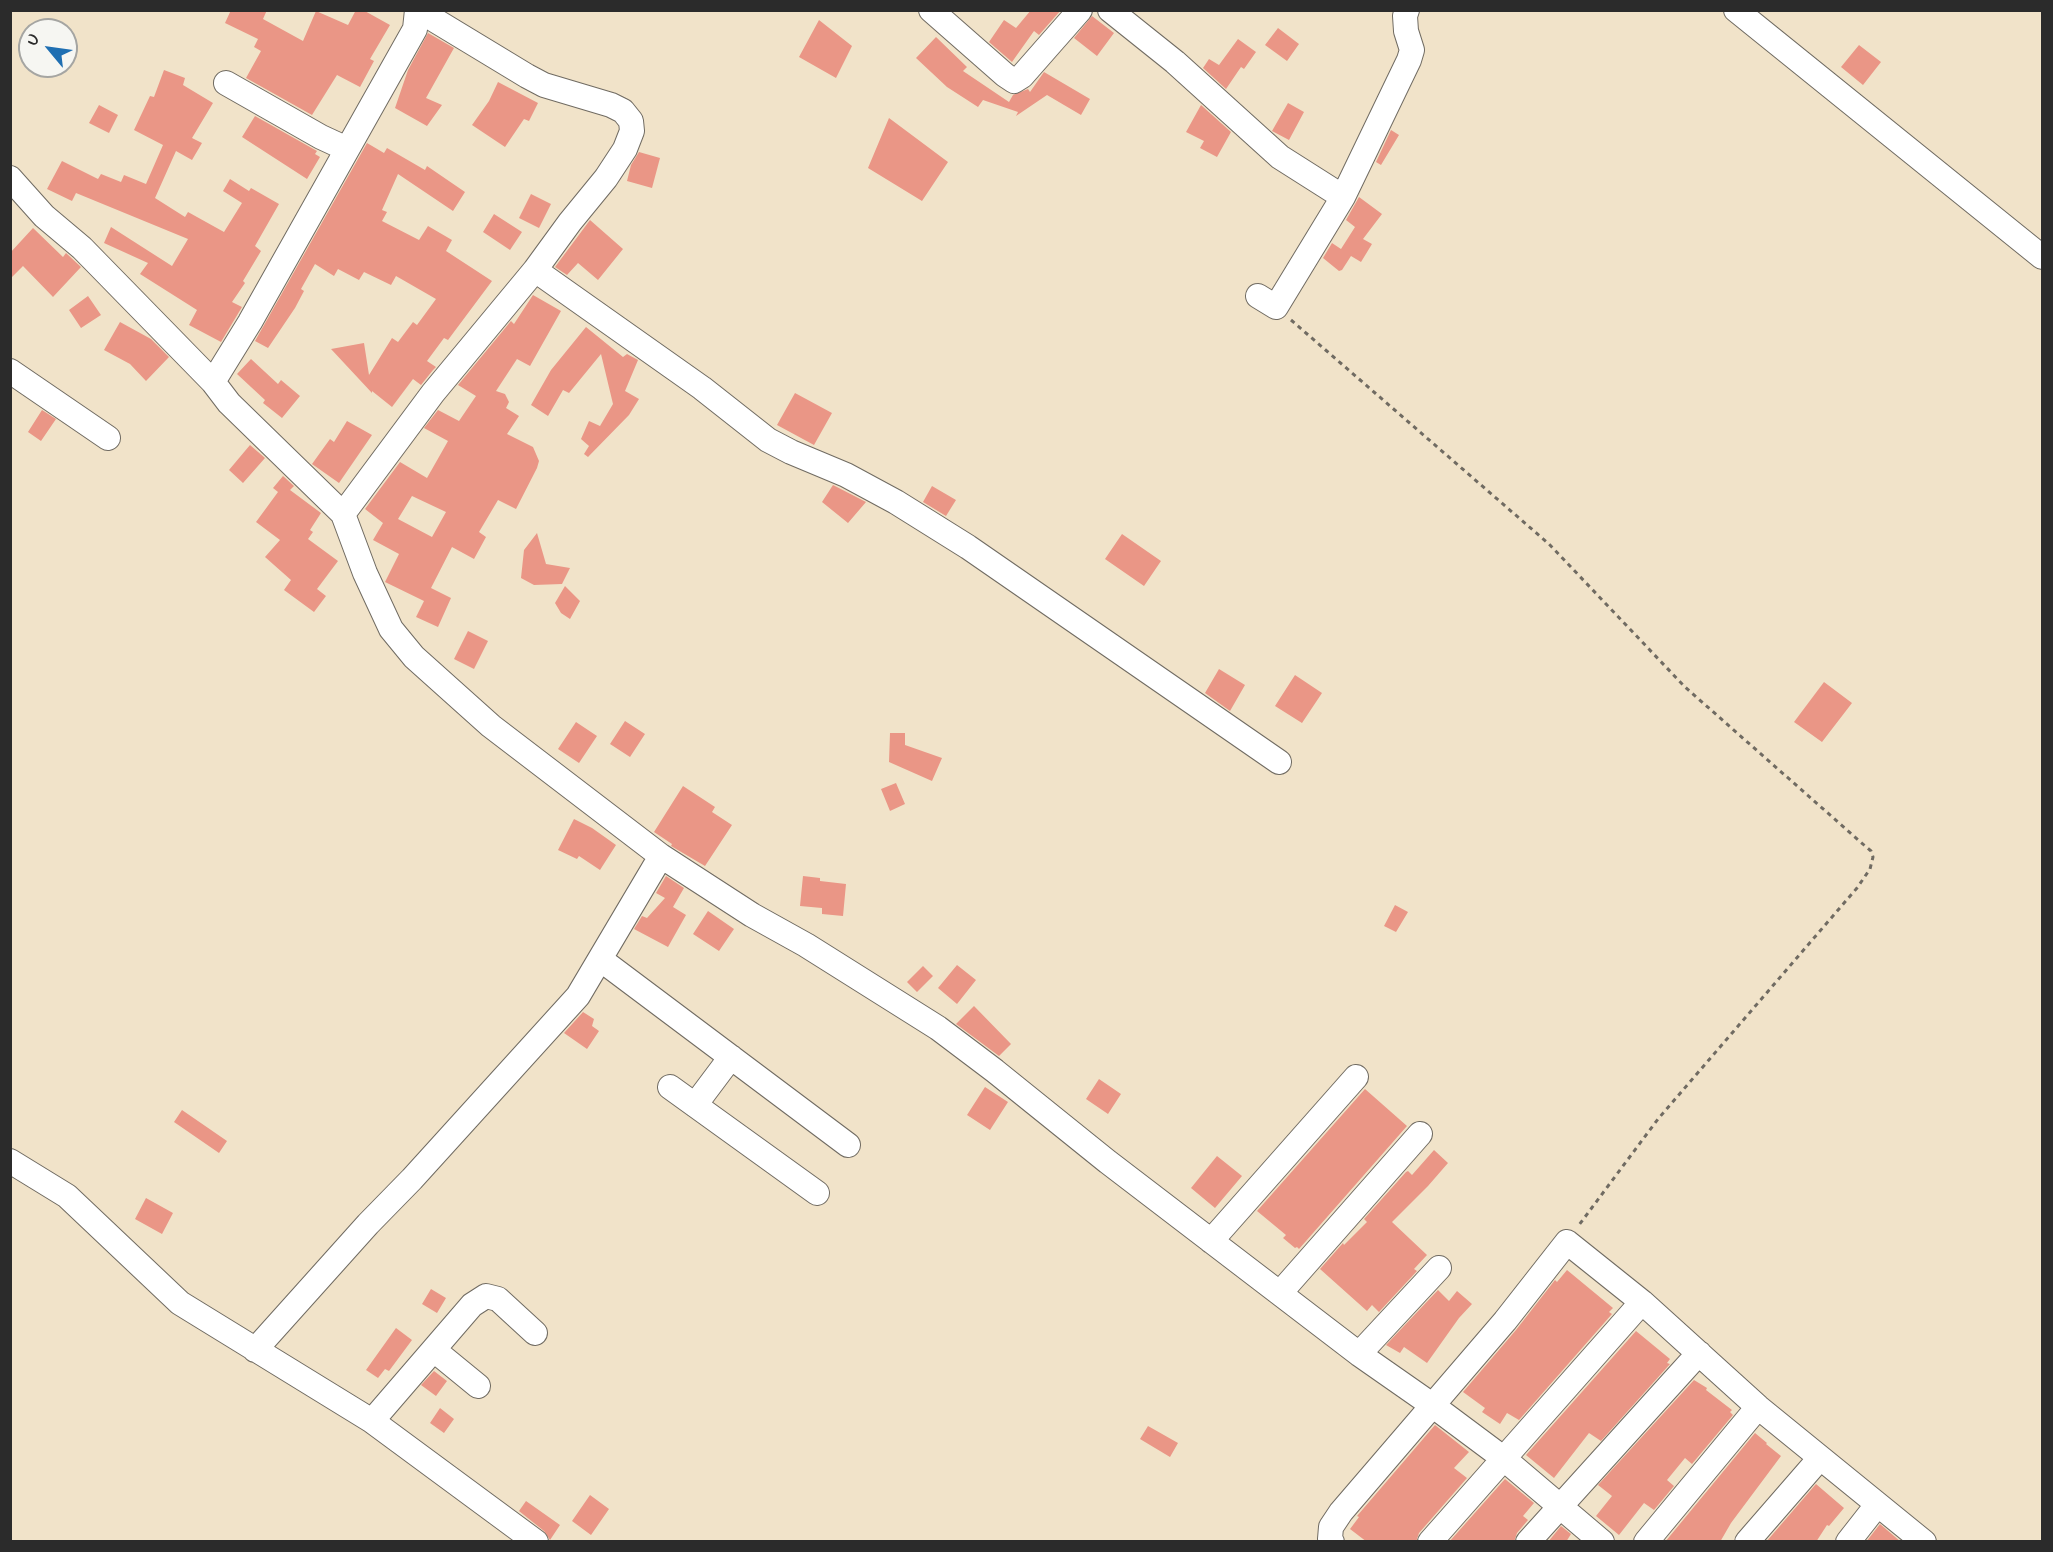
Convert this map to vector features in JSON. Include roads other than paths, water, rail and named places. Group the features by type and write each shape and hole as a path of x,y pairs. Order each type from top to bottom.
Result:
{"street":[{"path":"213,382 250,322 415,30 418,10 544,85 610,105 622,111 631,120 632,132 626,149 606,178 570,222 536,270 433,393 343,514"},
{"path":"931,10 1014,81 1022,76 1080,10"},
{"path":"1110,10 1174,62 1281,158 1343,197"},
{"path":"1267,302 1343,197 1409,60 1412,50 1406,31 1407,10"},
{"path":"1736,10 2043,257"},
{"path":"225,82 321,137 347,149"},
{"path":"10,178 44,216 82,248 213,382 229,403 343,514 365,573 391,629 414,657 491,726 661,856 752,915 806,945 938,1028 1108,1162 1359,1354 1503,1458 1602,1542"},
{"path":"536,270 702,388 768,440 846,475 896,502 968,547 1279,762"},
{"path":"10,372 108,438"},
{"path":"255,1350 578,996 661,856"},
{"path":"600,959 848,1145"},
{"path":"695,1105 731,1057"},
{"path":"1211,1241 1356,1077"},
{"path":"670,1087 817,1193"},
{"path":"1280,1293 1420,1134"},
{"path":"10,1161 67,1196 180,1303 372,1421 536,1542"},
{"path":"1332,1542 1331,1527 1341,1512 1504,1321 1567,1242 1642,1302 1758,1407 1924,1542"},
{"path":"1359,1354 1439,1268"},
{"path":"372,1421 472,1305 486,1296 498,1299 535,1333"},
{"path":"1430,1542 1642,1302"},
{"path":"434,1350 478,1386"},
{"path":"1528,1542 1699,1353"},
{"path":"1646,1542 1758,1407"},
{"path":"1748,1542 1820,1458"},
{"path":"1848,1542 1877,1505"}]}
